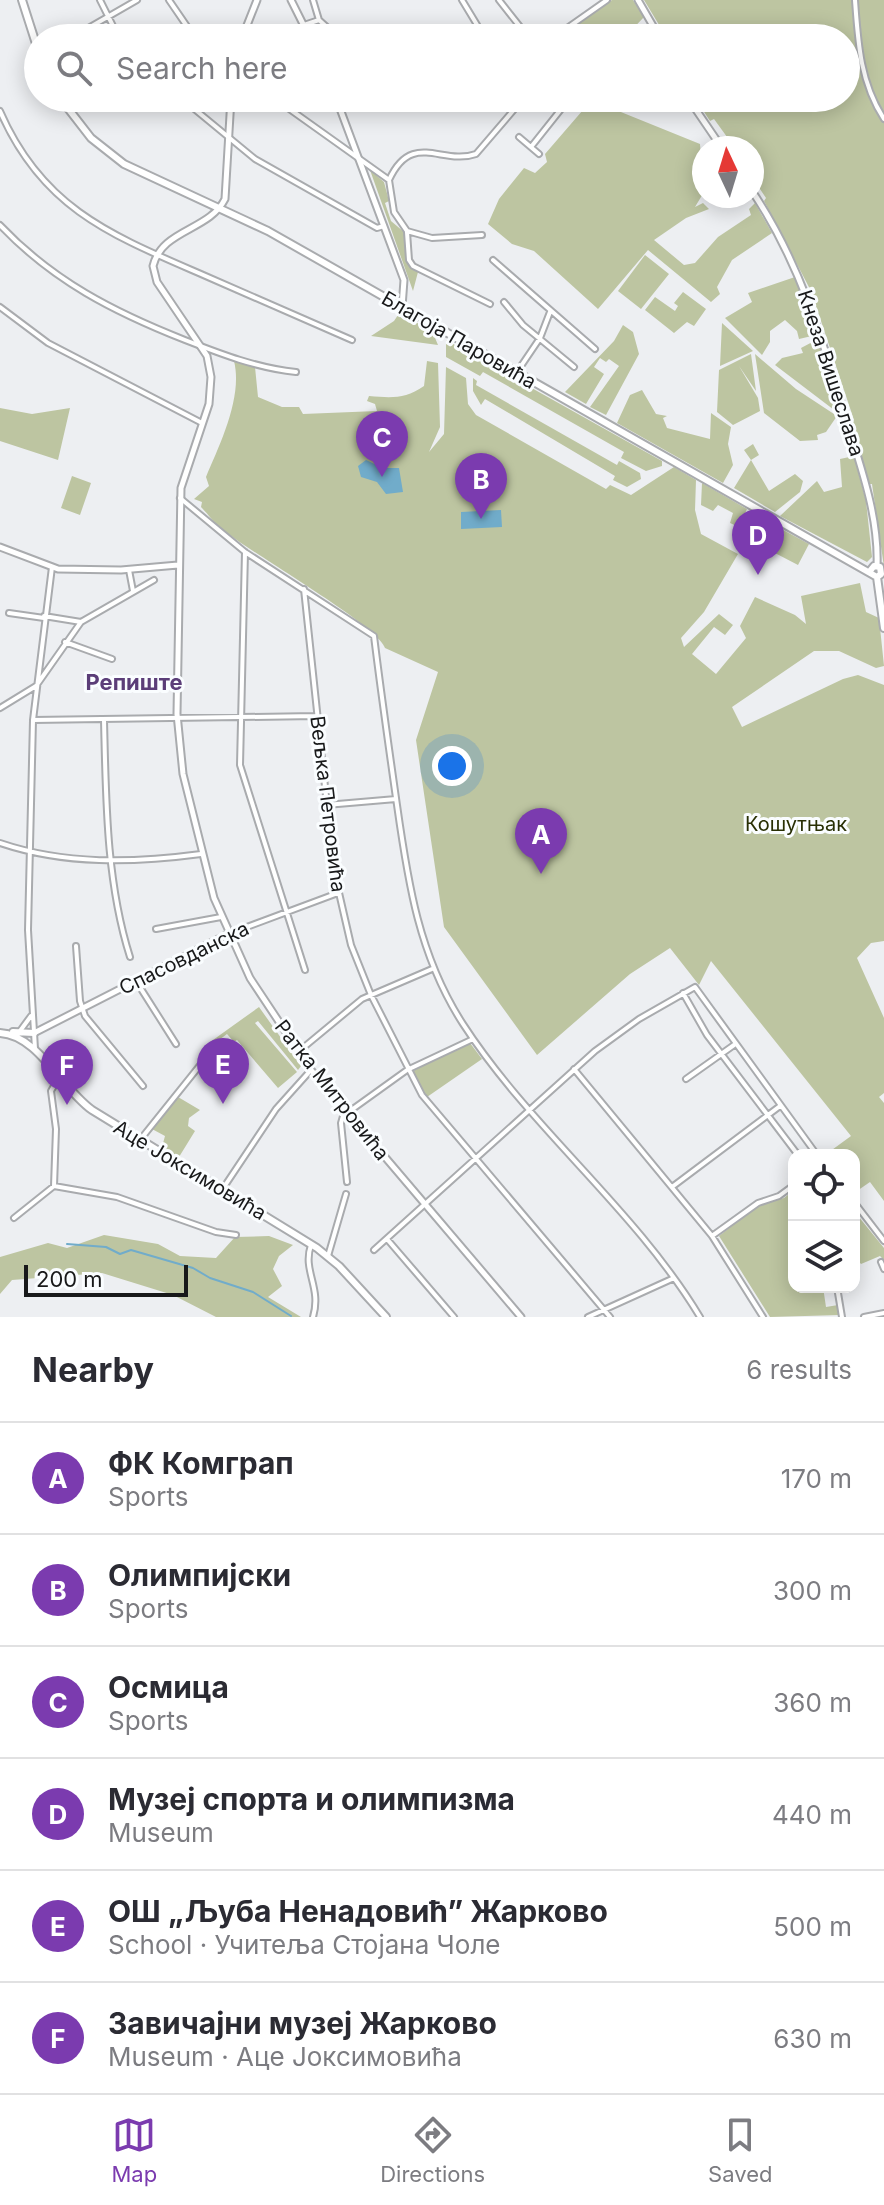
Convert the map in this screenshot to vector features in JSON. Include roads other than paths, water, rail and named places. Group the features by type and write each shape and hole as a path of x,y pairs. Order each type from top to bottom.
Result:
{"main road":[{"path":"22,0 30,24"},
{"name":"Благоја Паровића","path":"71,112 85,131 112,156 220,208 402,307 877,577"},
{"path":"870,571 877,566 882,570 877,577 884,628"},
{"name":"Аце Јоксимовића","path":"3,1033 18,1034 86,1106 328,1257 386,1317"},
{"path":"18,1034 34,1033"}],"street":[{"path":"100,0 111,24"},
{"path":"95,24 137,0"},
{"path":"169,0 185,24"},
{"path":"248,24 257,0"},
{"path":"291,0 303,24"},
{"path":"313,0 319,20 323,24"},
{"path":"462,0 477,24"},
{"path":"499,0 518,24"},
{"path":"573,24 607,0"},
{"path":"638,0 652,24"},
{"path":"855,0 857,24"},
{"path":"307,24 319,20"},
{"path":"860,60 873,100 884,119"},
{"path":"0,111 27,161 66,203 99,228 352,340"},
{"path":"198,112 279,173 377,228 384,226"},
{"path":"202,348 154,275 157,255 170,240 220,208 227,191 231,112"},
{"path":"293,112 389,180"},
{"path":"341,112 405,282 402,307"},
{"path":"490,304 413,266 409,260 407,231 394,212 389,180 402,161 415,153 476,154 512,112"},
{"path":"531,147 559,112"},
{"path":"698,112 714,136"},
{"path":"519,137 539,154"},
{"name":"Кнеза Вишеслава","path":"762,208 782,242 815,316 869,495 877,566"},
{"path":"0,225 29,253 83,294 127,318 202,348 276,371 296,372"},
{"path":"407,231 426,238 482,235"},
{"path":"493,260 595,349"},
{"name":"Благоја Паровића","path":"504,302 574,367"},
{"path":"0,307 48,343 203,423"},
{"path":"517,372 540,338 550,311"},
{"name":"Ратка Митровића","path":"202,348 212,380 203,423 183,475 180,498 177,719 181,767 201,854 221,917 262,999 311,1070 521,1317"},
{"path":"180,498 192,504 245,552 374,636 412,901 432,969 473,1039 674,1278 700,1317"},
{"path":"0,547 52,567 129,570 178,565"},
{"path":"245,552 238,718 241,774 305,970"},
{"path":"35,1049 28,930 33,720 52,567"},
{"path":"129,570 133,591"},
{"path":"0,708 36,686 81,622 154,580"},
{"name":"Вељка Петровића","path":"304,589 338,893 351,945 371,995 422,1095 610,1317"},
{"path":"9,613 81,622"},
{"path":"65,642 112,659"},
{"path":"33,720 316,716"},
{"path":"104,720 111,862 117,912 130,957"},
{"path":"326,805 396,799"},
{"path":"0,843 31,853 111,862 201,854"},
{"name":"Спасовданска","path":"34,1033 228,934 338,893"},
{"path":"156,929 221,917"},
{"path":"76,946 82,1009 143,1086"},
{"path":"298,1052 338,1016 371,995 432,969"},
{"path":"136,981 176,1044"},
{"path":"374,1250 574,1069 625,1028 697,987 734,1045 812,1149"},
{"path":"683,993 722,1054 793,1149"},
{"path":"18,1034 32,1014"},
{"path":"347,1182 341,1122 347,1112 407,1070 473,1039"},
{"path":"686,1079 734,1045"},
{"path":"140,1140 209,1054"},
{"path":"574,1069 712,1236 763,1317"},
{"path":"222,1190 276,1109 311,1070"},
{"path":"14,1218 54,1186 56,1129 51,1091 58,1079"},
{"path":"672,1187 780,1106"},
{"path":"54,1186 127,1200 200,1227 236,1235"},
{"path":"712,1236 758,1203 788,1189"},
{"path":"328,1257 346,1194"},
{"path":"860,1210 884,1241"},
{"path":"387,1239 454,1317"},
{"path":"311,1245 309,1268 318,1292 313,1317"},
{"path":"881,1262 884,1269"},
{"path":"588,1317 674,1278"},
{"path":"838,1293 842,1317"},
{"path":"864,1317 884,1313"}],"water":[{"path":"366,460 383,468 399,468 403,492 386,494 377,482 361,477 358,466"},
{"path":"501,510 502,527 461,529 461,512"}],"waterway":[{"path":"67,1244 106,1247 120,1254 131,1250 193,1268 210,1278 253,1292 291,1316"}],"place":[{"name":"Осмица","path":"382,477"},
{"name":"Олимпијски","path":"481,519"},
{"name":"Музеј спорта и олимпизма","path":"758,575"},
{"name":"ФК Комграп","path":"541,874"},
{"name":"ОШ „Љуба Ненадовић” Жарково","path":"223,1104"},
{"name":"Завичајни музеј Жарково","path":"67,1105"}],"district":[{"name":"Репиште","path":"134,682"}],"park label":[{"name":"Кошутњак","path":"796,824"}]}
